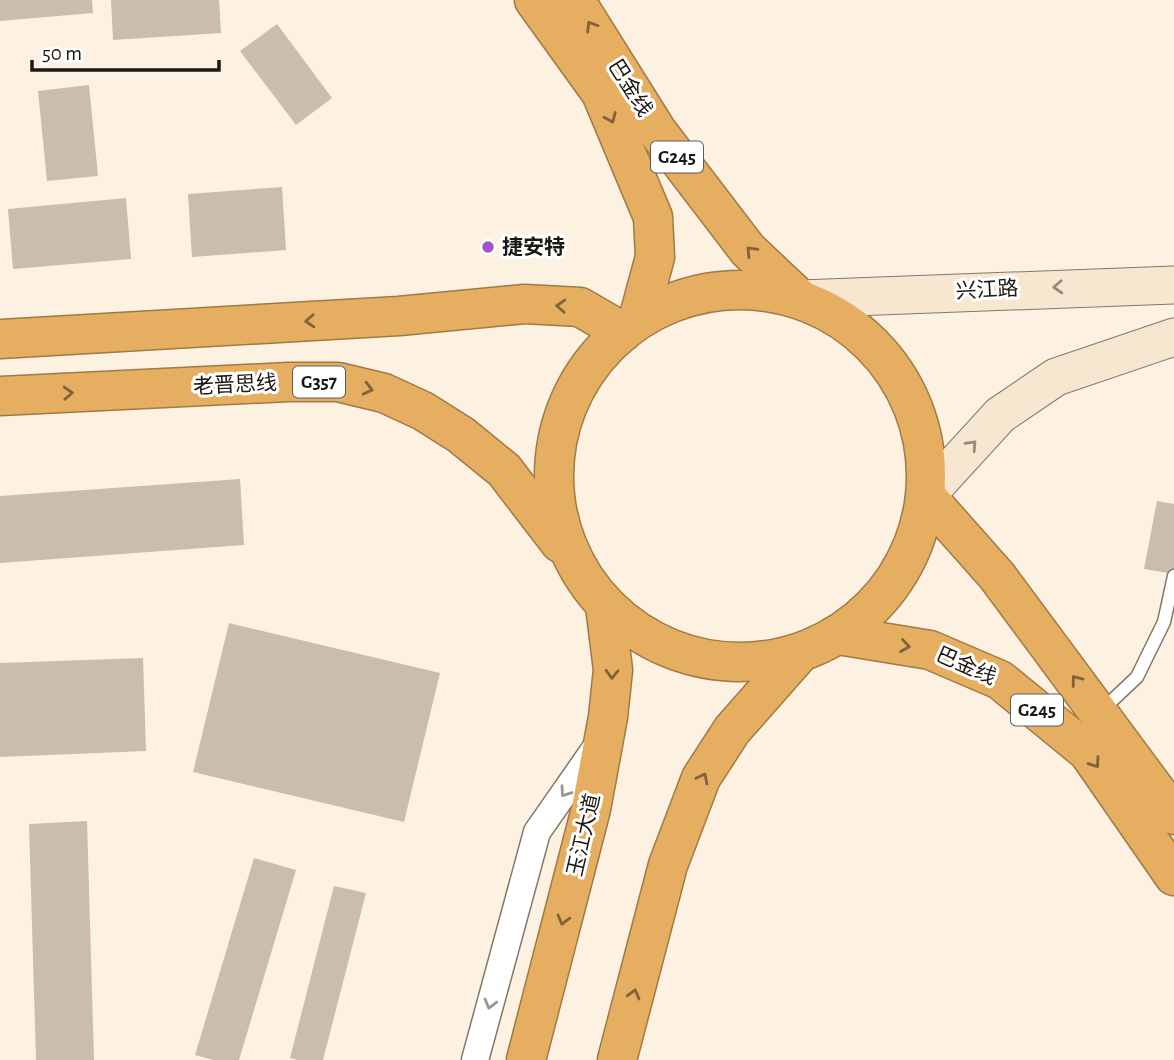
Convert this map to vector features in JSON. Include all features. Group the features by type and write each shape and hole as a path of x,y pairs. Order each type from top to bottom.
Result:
{"highway":[{"name":"巴金线","path":"534,0 601,93 653,217 655,257 630,326"},
{"name":"巴金线","path":"575,0 657,131 748,250 800,299"},
{"path":"759,290 800,299 838,317 872,342 898,375 916,413 923,443 926,496 916,537 898,575 871,609 838,635 799,653 747,663 695,658 646,638 605,606 586,583 571,556 559,523 553,488 555,453 563,418 577,386 597,357 630,326 676,301 717,291 759,290"},
{"path":"0,339 399,316 525,304 580,307 630,326"},
{"name":"老晋思线","path":"0,396 301,382 338,382 384,393 423,411 461,435 504,470 571,556"},
{"name":"G245","path":"926,496 998,576 1174,815"},
{"name":"玉江大道","path":"526,1060 589,820 604,736 613,670 605,606"},
{"name":"巴金线","path":"838,635 930,650 1000,680 1088,752 1174,876"},
{"path":"617,1060 668,864 701,778 732,730 799,653"}],"main road":[{"name":"兴江路","path":"800,299 1174,285"},
{"path":"926,496 1000,415 1056,377 1174,337"}],"street":[{"path":"475,1060 537,832 604,736"}],"lane":[{"path":"1100,712 1137,677 1164,622 1174,576"}],"building":[{"path":"0,0 92,0 93,13 0,21"},
{"path":"111,0 219,0 221,33 113,40"},
{"path":"277,24 332,98 296,125 240,51"},
{"path":"89,85 98,176 47,181 38,91"},
{"path":"282,187 286,250 192,257 188,194"},
{"path":"126,198 131,259 13,269 8,209"},
{"path":"240,479 244,545 0,563 0,496"},
{"path":"1157,501 1174,504 1174,574 1144,569"},
{"path":"229,623 440,673 404,822 193,772"},
{"path":"143,658 146,751 0,757 0,663"},
{"path":"87,821 94,1060 36,1060 29,824"},
{"path":"254,858 296,870 239,1060 213,1060 195,1055"},
{"path":"334,886 366,893 323,1060 297,1060 290,1058"}],"place":[{"name":"捷安特","path":"488,247"}]}
